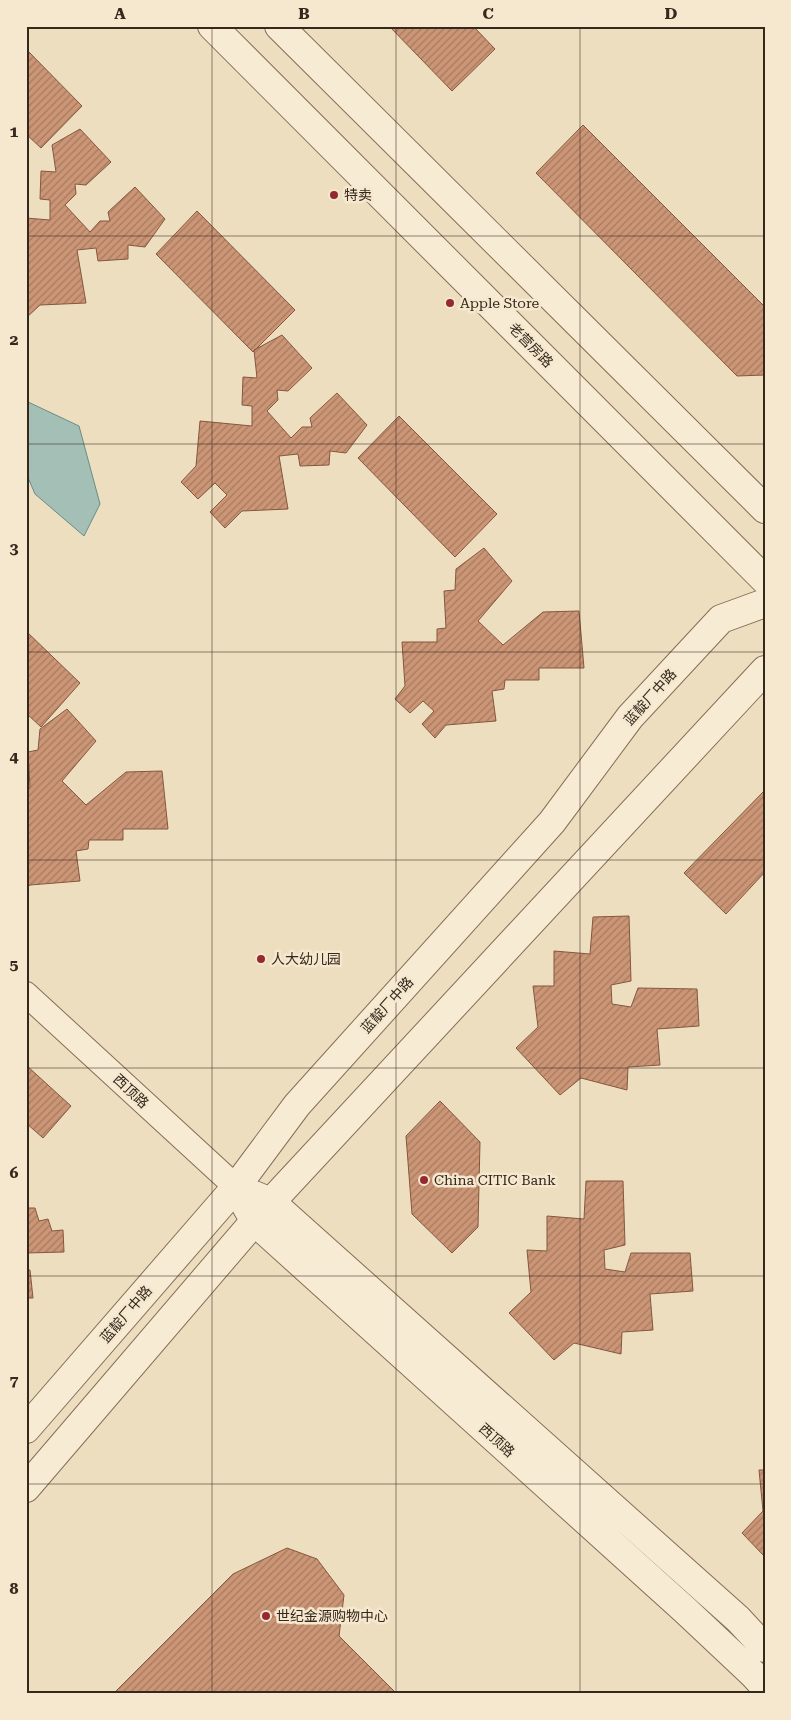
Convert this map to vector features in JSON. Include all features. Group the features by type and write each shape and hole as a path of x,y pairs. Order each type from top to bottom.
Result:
{"street":[{"name":"老营房路","path":"212,26 765,580"},
{"path":"279,26 765,510"},
{"name":"蓝靛厂中路","path":"26,1429 236,1187 297,1105 552,822 630,717 721,619 765,603"},
{"path":"26,1488 263,1212 765,670"},
{"name":"西顶路","path":"26,994 263,1212 765,1687"},
{"name":"西顶路","path":"263,1212 738,1619 765,1648"}],"water":[{"path":"26,401 79,426 100,504 84,536 35,494 26,473"}],"building":[{"path":"389,26 473,26 495,49 452,91"},
{"path":"26,49 82,106 41,148 26,134"},
{"path":"583,125 765,307 765,375 737,376 536,173"},
{"path":"80,129 111,162 86,185 75,184 76,194 65,205 90,232 100,221 110,221 108,212 135,187 165,219 145,247 128,245 128,259 98,261 96,248 77,250 86,303 40,305 26,318 26,218 50,220 50,200 40,199 41,171 56,172 52,145"},
{"path":"197,211 295,310 253,352 156,254"},
{"path":"282,335 312,368 288,391 277,390 278,400 267,411 291,438 302,427 312,427 310,418 337,393 367,425 346,453 330,451 329,465 300,466 298,454 279,456 288,509 242,511 225,528 210,512 227,495 215,483 198,499 181,482 196,466 200,421 252,426 252,406 242,405 243,377 257,378 254,350"},
{"path":"399,416 497,514 455,557 358,458"},
{"path":"484,548 512,581 478,621 503,645 543,612 579,611 584,668 539,668 539,680 505,680 504,689 492,691 496,721 446,725 435,738 422,724 434,711 423,701 410,713 395,699 405,686 402,642 437,642 437,629 446,628 444,591 455,590 456,569"},
{"path":"26,631 80,683 41,727 26,713"},
{"path":"67,709 96,741 62,781 86,805 126,772 162,771 168,829 123,829 123,840 89,840 88,849 76,851 80,881 30,885 26,889 26,788 30,788 28,752 38,750 40,729"},
{"path":"765,790 765,872 726,914 684,873"},
{"path":"629,916 631,981 611,985 612,1004 631,1007 638,988 697,989 699,1026 657,1029 660,1065 628,1067 627,1090 581,1078 560,1095 516,1048 538,1027 533,986 554,986 554,951 590,954 593,917"},
{"path":"26,1065 71,1106 43,1138 26,1123"},
{"path":"440,1101 480,1142 478,1227 452,1253 412,1214 406,1136"},
{"path":"586,1181 623,1181 625,1245 604,1250 605,1269 625,1272 631,1253 690,1253 693,1291 650,1294 653,1330 622,1332 621,1354 574,1343 554,1360 509,1313 531,1292 527,1250 547,1251 547,1216 584,1219"},
{"path":"26,1208 35,1208 39,1221 48,1219 52,1231 63,1230 64,1252 26,1253"},
{"path":"26,1270 30,1270 33,1298 26,1298"},
{"path":"759,1470 765,1470 765,1557 742,1533 763,1511"},
{"name":"世纪金源购物中心","path":"287,1548 317,1559 344,1595 339,1636 397,1694 113,1694 233,1574"}],"place":[{"name":"特卖","path":"334,195"},
{"name":"Apple Store","path":"450,303"},
{"name":"人大幼儿园","path":"261,959"},
{"name":"China CITIC Bank","path":"424,1180"},
{"name":"世纪金源购物中心","path":"266,1616"}]}
